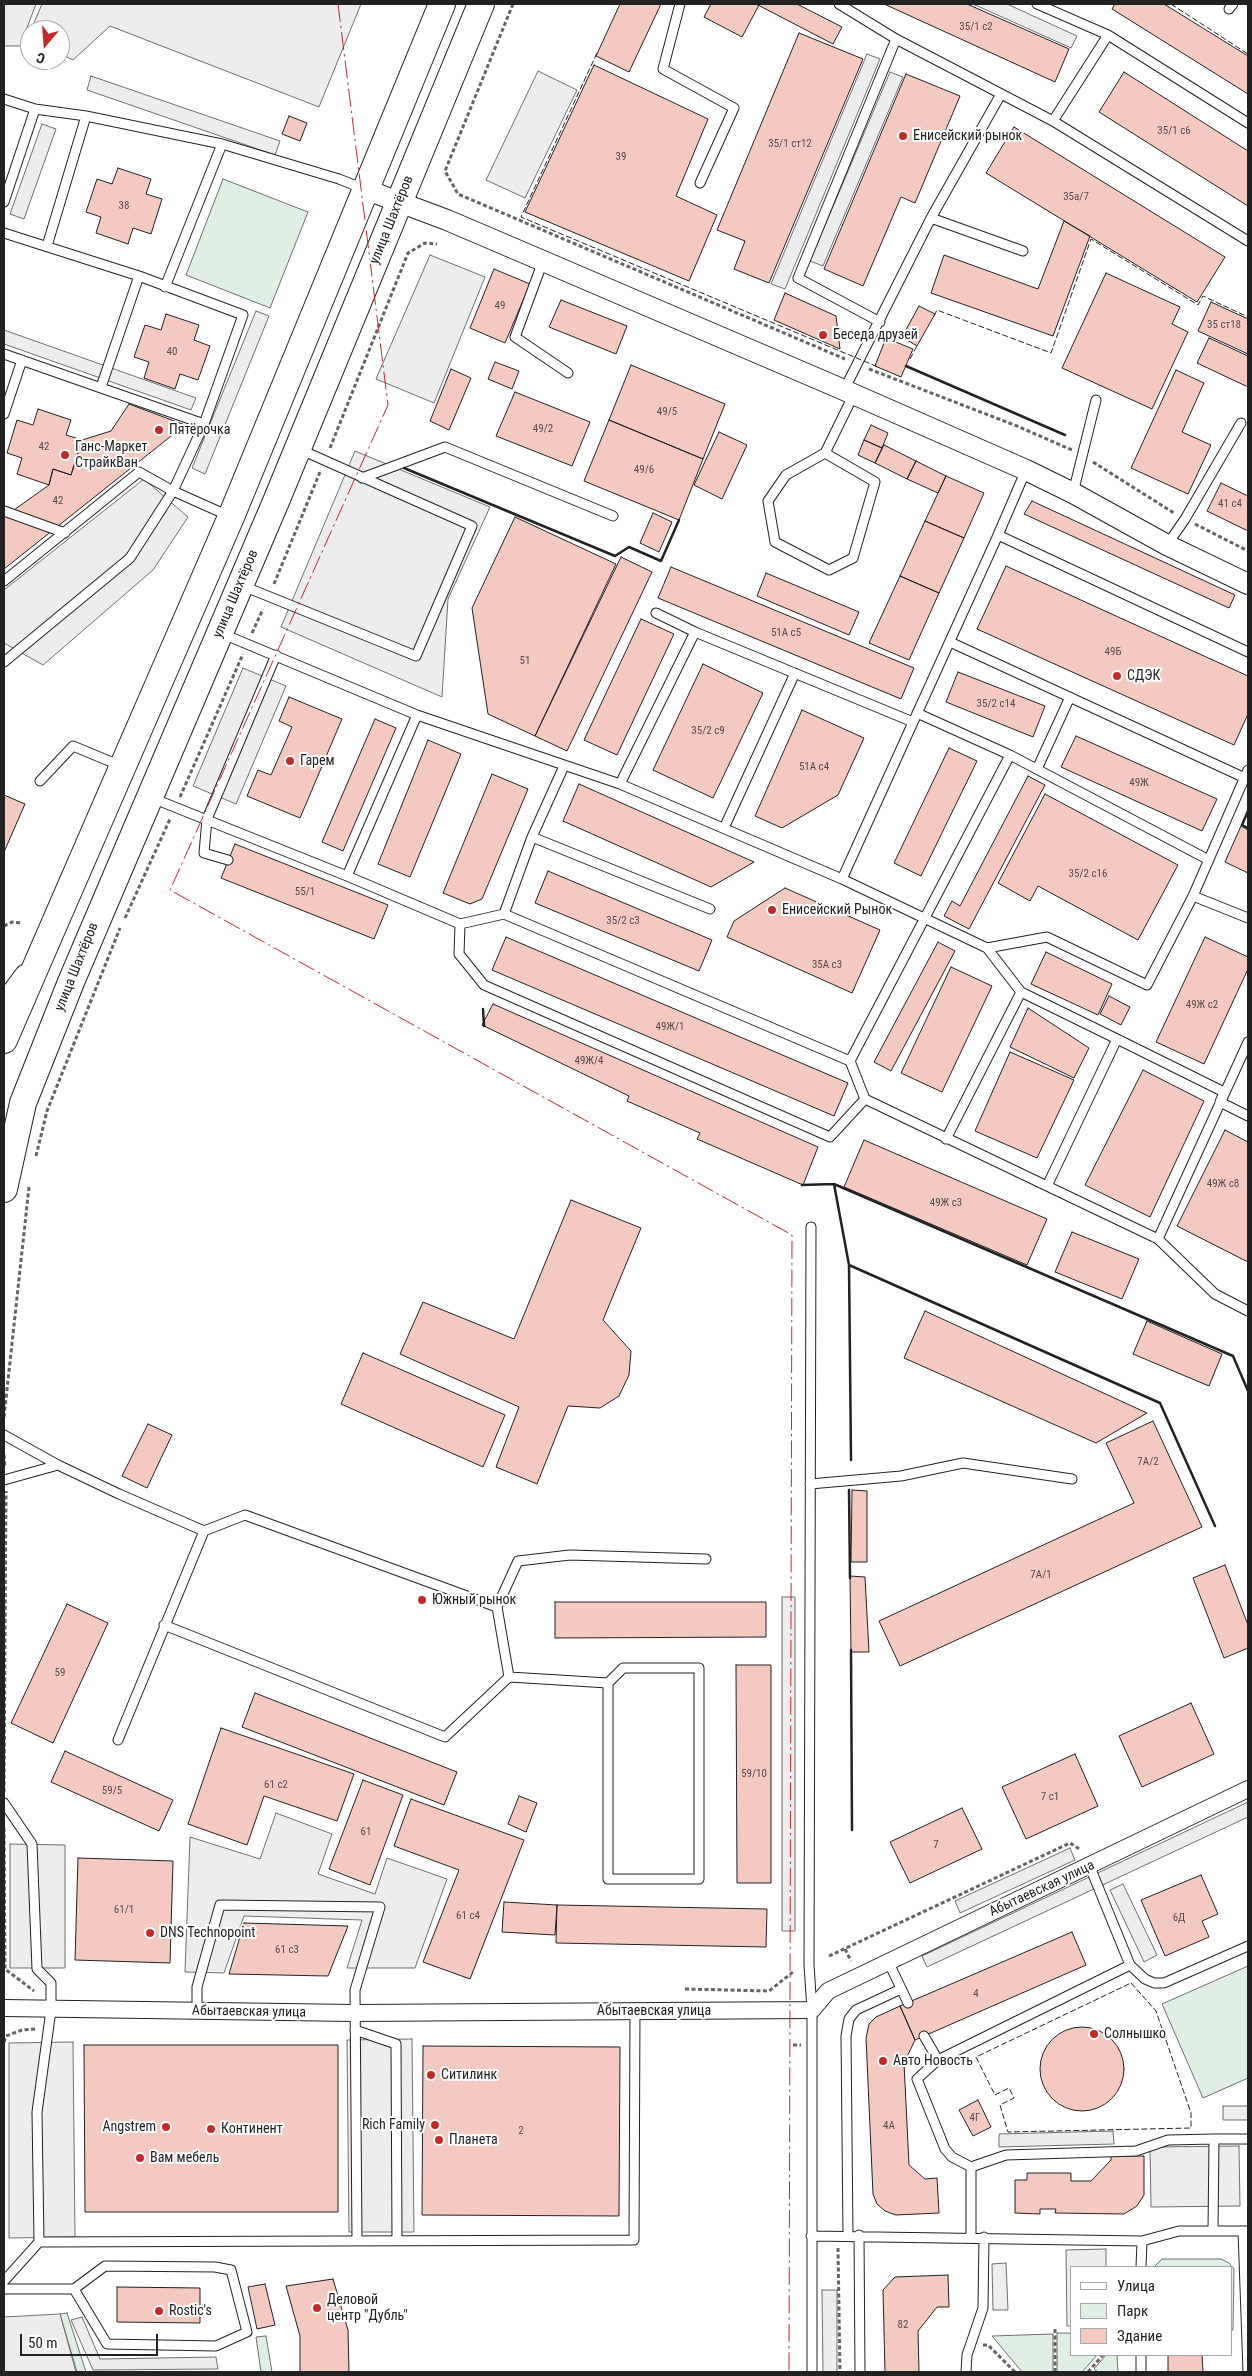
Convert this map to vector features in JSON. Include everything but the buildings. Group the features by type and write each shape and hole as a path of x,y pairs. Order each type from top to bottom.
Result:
{"main road":[{"path":"4,1040 231,517 442,4"},
{"name":"улица Шахтёров","path":"5,1175 23,1103 71,982 220,633 481,4"}],"street":[{"path":"367,190 543,261 1026,470 1073,493 1167,545 1248,584"},
{"path":"4,1003 39,956"},
{"name":"Абытаевская улица","path":"4,2008 354,2013 812,2010 828,1991 1087,1860 1248,1789"}],"lane":[{"path":"680,4 663,68 734,108 700,183"},
{"path":"839,4 896,39 1053,122 1248,241"},
{"path":"1037,4 1108,35 1248,123"},
{"path":"1053,122 1108,35"},
{"path":"880,322 798,278 896,39"},
{"path":"825,453 875,482 853,558 829,570 775,542 768,501 786,475 825,453 880,322 931,218 1001,94"},
{"path":"4,99 35,109 86,116 222,144 340,179 367,190"},
{"path":"4,202 35,109"},
{"path":"46,246 86,116"},
{"path":"165,287 222,144"},
{"path":"931,218 1023,251"},
{"path":"4,233 139,276 244,315 204,424 173,491 130,558 4,662"},
{"path":"543,261 515,337 568,373"},
{"path":"101,387 139,276"},
{"path":"4,354 204,424"},
{"path":"4,414 22,360"},
{"path":"1073,493 1096,400"},
{"path":"1167,545 1185,519 1241,424"},
{"path":"362,478 445,447 613,516"},
{"path":"240,585 416,656 472,526 297,448"},
{"path":"842,879 1026,470"},
{"path":"4,581 139,472 173,491 231,517"},
{"path":"4,511 65,533"},
{"path":"998,535 1248,652"},
{"path":"656,613 696,632 913,722"},
{"path":"620,784 696,632"},
{"path":"220,633 417,715 620,784 842,879 987,948 1021,992 1224,1092"},
{"path":"950,642 1246,774 1207,859 1193,896 1147,985 1047,937 987,948"},
{"path":"228,860 204,853 207,819 276,655"},
{"path":"724,828 795,672"},
{"path":"1036,769 1070,697"},
{"path":"917,713 1010,755 1207,859"},
{"path":"348,876 417,715"},
{"path":"40,781 73,746 124,767"},
{"path":"850,1060 1010,755"},
{"path":"504,914 532,837 564,766"},
{"path":"149,797 348,876 460,924 504,914 850,1060 865,1099 1158,1239 1215,1294 1248,1310"},
{"path":"532,837 710,910"},
{"path":"1193,896 1248,918"},
{"path":"460,924 459,954 484,985 830,1137 865,1099"},
{"path":"946,1139 1021,992"},
{"path":"1047,1186 1118,1039"},
{"path":"1158,1239 1248,1042"},
{"path":"1220,1102 1248,1116"},
{"path":"812,1227 809,1965 812,2010 812,2372"},
{"path":"4,1434 58,1465 204,1531"},
{"path":"810,1484 901,1476 964,1463 1072,1479"},
{"path":"5,1480 58,1465"},
{"path":"118,1740 204,1531 245,1515 497,1607"},
{"path":"509,1677 497,1607 518,1561 570,1555 706,1559"},
{"path":"164,1625 445,1737 509,1677 608,1683 623,1668 699,1668 699,1879 608,1879 608,1683"},
{"path":"4,1802 32,1844 38,1969 51,1983 51,2010 37,2112 39,2242 4,2281"},
{"path":"1087,1860 1130,1965 1144,1979 1154,1983 1164,1983 1248,1946"},
{"path":"197,2011 198,1987 220,1904 380,1907 355,1990 356,2240"},
{"path":"888,1961 908,2003"},
{"path":"1130,1965 938,2060 917,2079 948,2154 971,2167 1006,2155 1136,2151 1168,2140 1248,2139"},
{"path":"848,2236 846,2036 849,2019 856,2010 901,1989"},
{"path":"39,2242 634,2240 635,2011"},
{"path":"355,2030 396,2044 397,2240"},
{"path":"924,2036 938,2060"},
{"path":"1214,2139 1214,2230"},
{"path":"971,2167 971,2237"},
{"path":"811,2236 984,2237 1142,2241 1179,2231 1246,2231 1248,2372"},
{"path":"860,2236 860,2372"},
{"path":"966,2372 967,2355 972,2345 983,2308 984,2237"},
{"path":"1141,2266 1142,2241"},
{"path":"4,2289 74,2289 105,2266 215,2267 231,2270 247,2332 216,2346 107,2344 74,2289"},
{"path":"1141,2356 1141,2372"}],"path":[{"path":"458,194 445,171 513,4"},
{"path":"4,926 12,922 22,924"},
{"path":"4,1455 5,1969 34,1991"},
{"path":"829,1956 1070,1843 1087,1860"},
{"path":"845,1949 852,1963"},
{"path":"685,1989 769,1991 793,1972"},
{"path":"4,2042 6,2036 22,2030 35,2028"},
{"path":"1055,2329 1055,2372"},
{"path":"972,2345 988,2345 1013,2372"},
{"path":"1091,2371 1102,2356"}],"green space":[{"path":"223,179 308,212 270,308 186,275"},
{"path":"1248,1966 1248,2078 1203,2098 1162,2004"},
{"path":"1162,2259 1221,2259 1232,2266 1155,2266"},
{"path":"1232,2267 1234,2269 1232,2330"},
{"path":"67,2313 86,2372 77,2372 60,2314"},
{"path":"1057,2333 1070,2333 1070,2356 1096,2356 1082,2372 1057,2372"},
{"path":"1053,2334 1053,2372 1022,2372 992,2336"},
{"path":"266,2336 272,2372 261,2372 256,2337"},
{"path":"1105,2356 1117,2356 1118,2372 1098,2372 1094,2369"}],"shaded area":[{"path":"4,4 36,4 30,20 20,20 20,46 4,46"},
{"path":"42,4 361,4 319,107 110,26 73,60 70,59 70,20 35,20"},
{"path":"973,4 1007,4 1077,36 1071,48"},
{"path":"867,54 880,59 785,289 771,284"},
{"path":"538,71 577,90 525,198 486,180"},
{"path":"890,72 903,77 823,266 810,261"},
{"path":"91,76 280,141 275,155 87,90"},
{"path":"42,124 56,129 24,219 10,214"},
{"path":"430,255 485,277 434,403 376,379"},
{"path":"256,311 269,316 205,474 192,468"},
{"path":"4,330 196,398 191,410 4,344"},
{"path":"355,451 490,507 448,599 442,697 281,627"},
{"path":"144,479 188,517 153,570 43,665 4,643 4,590"},
{"path":"243,668 286,686 236,804 193,786"},
{"path":"782,1597 795,1597 795,1931 782,1931"},
{"path":"1248,1802 1248,1817 927,1967 922,1956"},
{"path":"276,1813 332,1834 318,1874 375,1894 387,1858 447,1879 415,1968 347,1968 362,1920 244,1916 224,1973 185,1972 190,1837 260,1859"},
{"path":"10,1844 65,1845 65,1968 10,1968"},
{"path":"1070,1848 1075,1860 960,1913 955,1901"},
{"path":"1123,1884 1157,1955 1144,1962 1110,1890"},
{"path":"412,2039 414,2232 349,2232 347,2040"},
{"path":"73,2042 75,2237 9,2238 9,2043"},
{"path":"1223,2106 1248,2106 1248,2120 1223,2120"},
{"path":"1113,2131 1114,2144 999,2147 999,2134"},
{"path":"1239,2146 1240,2206 1151,2207 1150,2147"},
{"path":"1106,2249 1106,2266 1070,2266 1070,2326 1067,2326 1066,2250"},
{"path":"1006,2263 1008,2310 993,2310 992,2264"},
{"path":"822,2290 837,2290 837,2372 823,2372"},
{"path":"60,2314 76,2372 4,2372 4,2317"},
{"path":"82,2317 100,2359 216,2357 218,2369 93,2370 71,2320"}],"fence":[{"path":"1171,4 1248,54"},
{"path":"597,53 521,217 878,367"},
{"path":"934,316 937,310 1051,353 1091,239 1198,305 1203,296 1248,317"},
{"path":"910,359 918,344"},
{"path":"1131,1983 1156,2011 1191,2113 1191,2128 1008,2132 1000,2105 1014,2098 1009,2088 995,2095 976,2057 1131,1983"}],"wall":[{"path":"906,366 1065,435"},
{"path":"404,468 615,556 629,547 661,561 679,520"},
{"path":"1248,811 1242,825 1248,828"},
{"path":"483,1009 484,1026"},
{"path":"834,1184 849,1265 851,1460"},
{"path":"802,1185 834,1184 1233,1356 1248,1391"},
{"path":"849,1265 1160,1403 1215,1526"},
{"path":"849,1490 850,1578"},
{"path":"851,1650 852,1830"}],"power":[{"path":"338,4 388,405 170,890 792,1235 789,2372"}],"place":[{"name":"Енисейский рынок","path":"903,136"},
{"name":"Беседа друзей","path":"823,335"},
{"name":"Пятёрочка","path":"159,430"},
{"name":"Ганс-Маркет СтрайкВан","path":"65,455"},
{"name":"СДЭК","path":"1117,676"},
{"name":"Гарем","path":"290,761"},
{"name":"Енисейский Рынок","path":"772,910"},
{"name":"Южный рынок","path":"422,1600"},
{"name":"DNS Technopoint","path":"150,1933"},
{"name":"Солнышко","path":"1094,2034"},
{"name":"Авто Новость","path":"883,2061"},
{"name":"Ситилинк","path":"431,2075"},
{"name":"Rich Family","path":"435,2125"},
{"name":"Angstrem","path":"166,2127"},
{"name":"Континент","path":"211,2129"},
{"name":"Планета","path":"439,2140"},
{"name":"Вам мебель","path":"140,2158"},
{"name":"Деловой центр \"Дубль\"","path":"317,2308"},
{"name":"Rostic's","path":"159,2311"}]}
